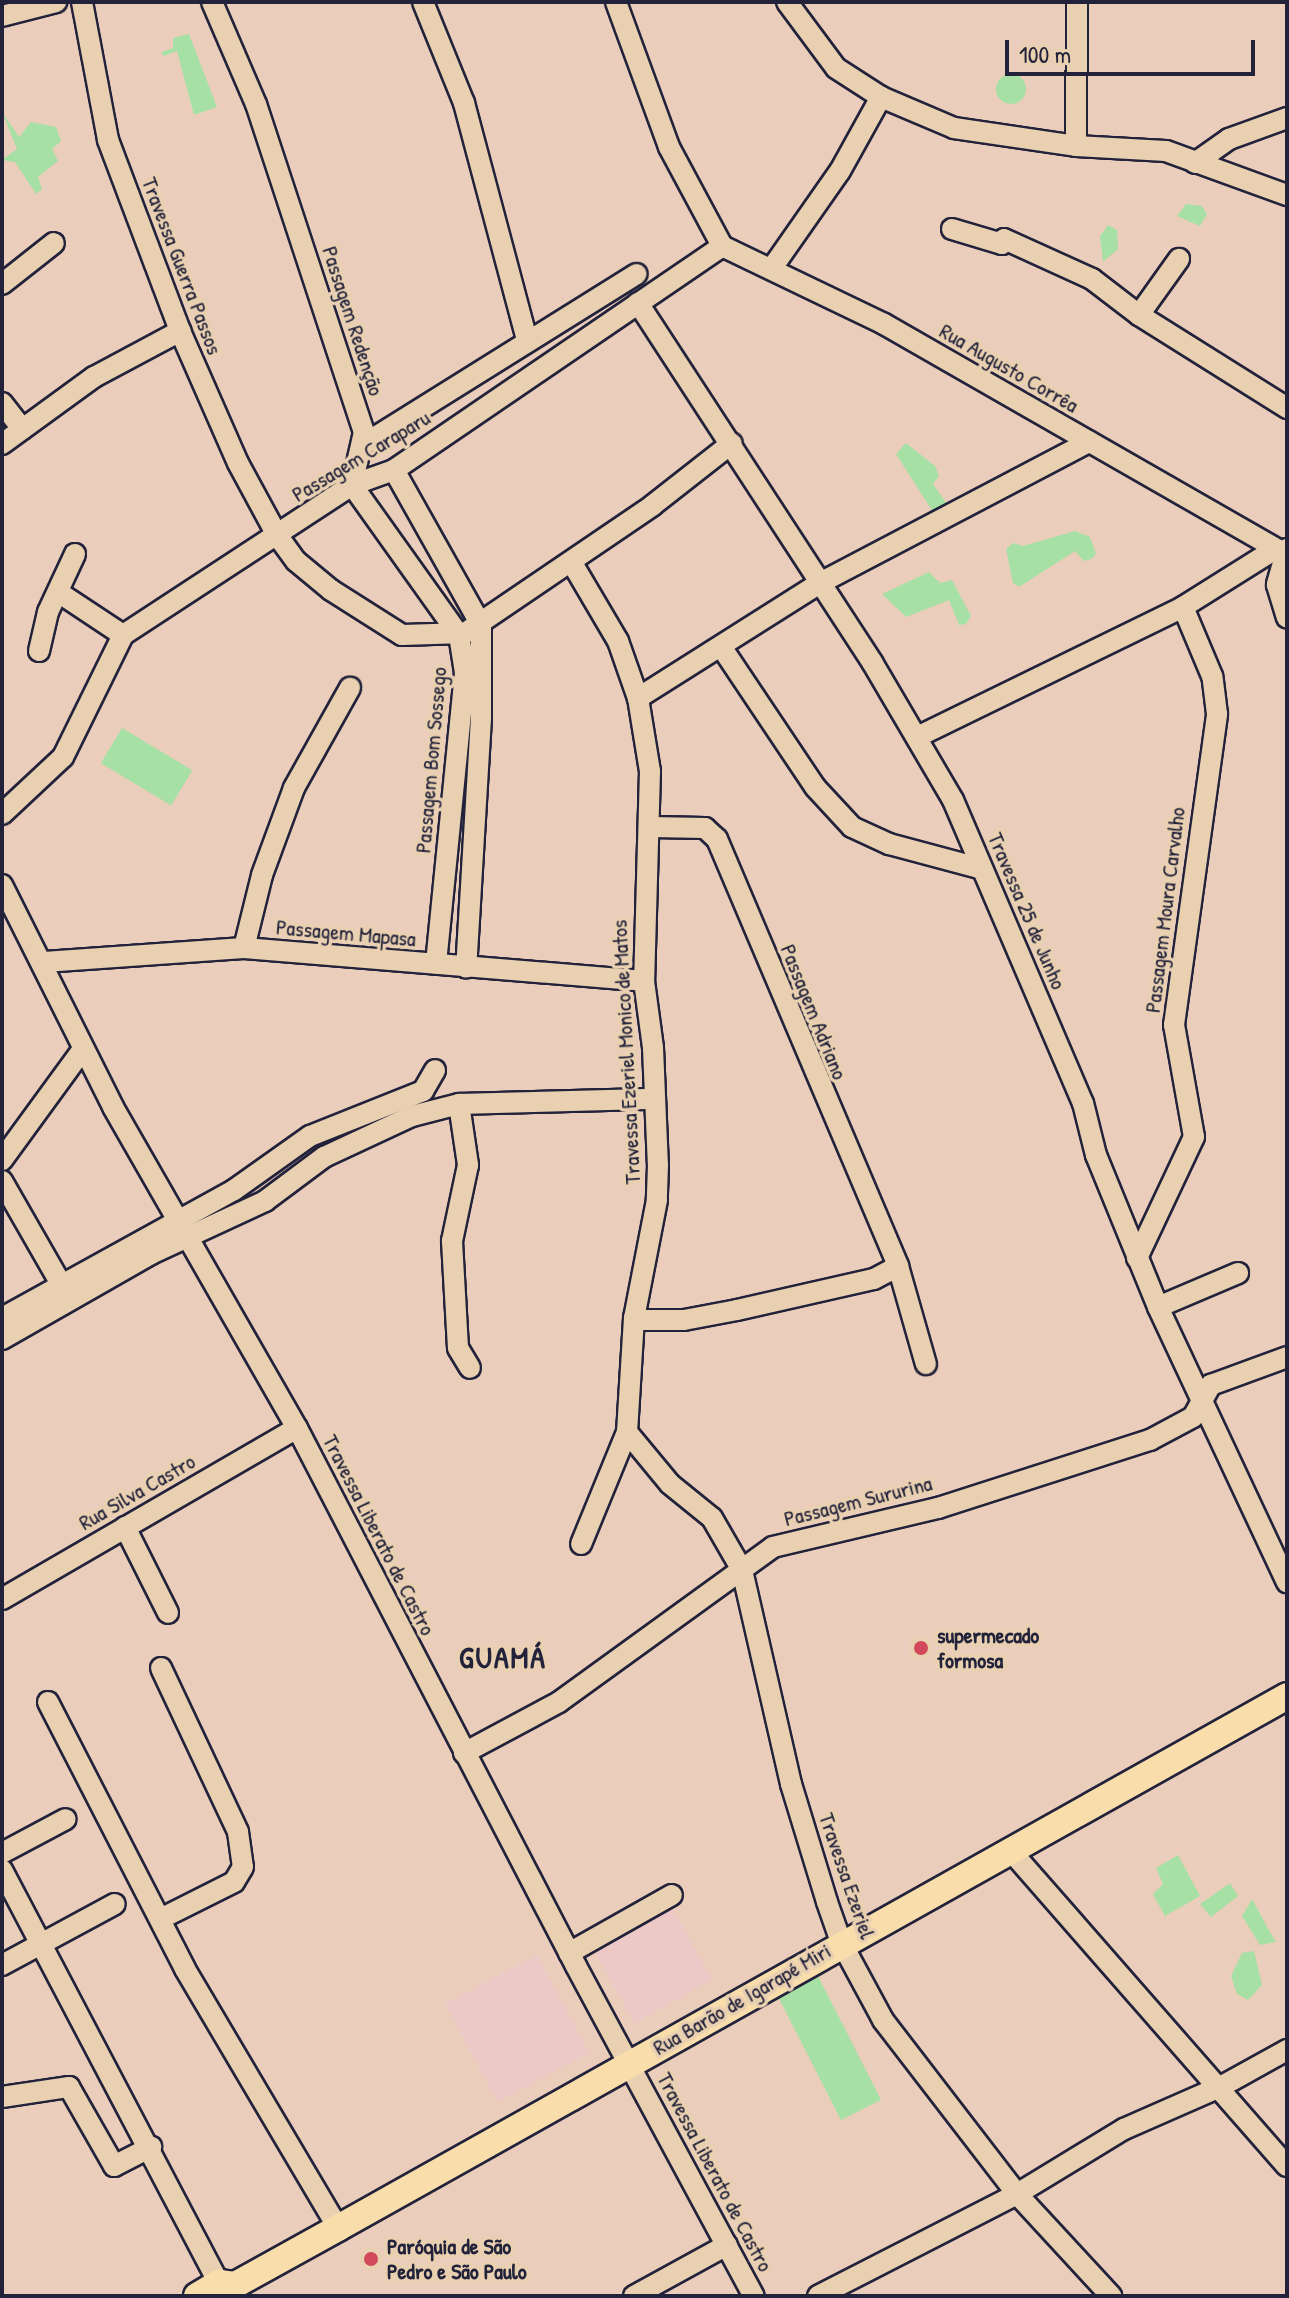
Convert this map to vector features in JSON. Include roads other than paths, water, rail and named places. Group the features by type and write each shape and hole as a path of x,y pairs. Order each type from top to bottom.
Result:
{"main road":[{"name":"Rua Barão de Igarapé Miri","path":"208,2289 235,2285 841,1942 1287,1696"}],"street":[{"path":"2,16 56,2"},
{"name":"Travessa Guerra Passos","path":"82,2 108,140 180,331 238,463 277,535"},
{"name":"Passagem Redenção","path":"212,2 256,104 366,443"},
{"path":"423,2 464,103 527,339"},
{"path":"616,2 669,147 722,246"},
{"path":"787,2 836,68 881,97 954,128 1076,146 1166,151 1287,195"},
{"path":"1076,146 1077,2"},
{"path":"772,268 840,171 881,97"},
{"path":"1195,163 1229,139 1287,118"},
{"path":"952,229 1002,244 1004,239 1061,263 1287,408"},
{"path":"2,284 54,243"},
{"name":"Passagem Caraparu","path":"123,635 352,485 394,470 722,246"},
{"name":"Rua Augusto Corrêa","path":"722,246 884,324 1283,552"},
{"path":"1139,315 1179,259"},
{"name":"Passagem Caraparu","path":"366,443 527,339 636,274"},
{"name":"Travessa 25 de Junho","path":"638,303 732,443 917,737 953,800 1083,1103 1087,1130 1137,1258 1200,1403 1287,1582"},
{"path":"2,444 94,377 180,331"},
{"path":"2,403 22,429"},
{"path":"638,698 722,648 820,583 1089,442"},
{"path":"366,443 352,485 469,631"},
{"path":"469,631 572,563 732,443"},
{"path":"394,470 469,631"},
{"name":"Passagem Bom Sossego","path":"277,535 312,575 391,630 415,637 469,631"},
{"path":"917,737 1183,607 1283,552"},
{"path":"1283,552 1277,585 1287,618"},
{"path":"39,651 41,631 75,554"},
{"name":"Travessa Ezeriel Monico de Matos","path":"572,563 618,641 638,698 650,771 651,827 643,890 644,981 655,1099 657,1200 634,1320 627,1432 581,1544"},
{"path":"2,814 63,757 123,635 58,592"},
{"name":"Passagem Moura Carvalho","path":"1137,1258 1194,1137 1174,1025 1217,714 1212,676 1183,607"},
{"name":"Passagem Bom Sossego","path":"450,966 469,631"},
{"name":"Passagem Bom Sossego","path":"450,966 481,718 469,631"},
{"path":"722,648 815,787 852,827 889,844 982,869"},
{"path":"244,948 262,875 294,788 350,688"},
{"name":"Passagem Adriano","path":"651,827 705,828 717,839 898,1266 926,1364"},
{"name":"Travessa Liberato de Castro","path":"2,885 44,962 83,1049 176,1219 297,1428 569,1953 754,2296"},
{"name":"Passagem Mapasa","path":"44,962 244,948 644,981"},
{"path":"2,1160 83,1049"},
{"path":"2,1318 176,1219 234,1190 310,1136 423,1091 435,1070"},
{"path":"2,1339 187,1238 265,1201 324,1157 382,1127 459,1104 655,1099"},
{"path":"459,1104 468,1165 452,1241 458,1348 470,1368"},
{"path":"2,1181 61,1284"},
{"path":"634,1320 684,1320 752,1307 874,1279 898,1266"},
{"path":"1158,1307 1238,1273"},
{"name":"Passagem Sururina","path":"464,1753 559,1702 773,1547 938,1508 1150,1440 1193,1417 1211,1385 1287,1357"},
{"name":"Rua Silva Castro","path":"2,1599 297,1428"},
{"name":"Travessa Ezeriel","path":"627,1432 670,1484 712,1518 742,1570 791,1784 841,1942 905,2052 1017,2194 1111,2296"},
{"path":"125,1527 168,1613"},
{"path":"161,1668 238,1832 243,1860 234,1882 162,1918"},
{"path":"48,1702 162,1918 168,1938 254,2092 338,2228"},
{"path":"2,1853 66,1819"},
{"path":"1010,1850 1222,2086 1287,2166"},
{"path":"2,1870 151,2147 208,2289"},
{"path":"569,1953 672,1895"},
{"path":"2,1965 115,1904"},
{"path":"818,2296 1017,2194 1124,2129 1222,2086 1287,2050"},
{"path":"2,2097 69,2087 114,2166 151,2147"},
{"path":"634,2296 727,2245"}],"place":[{"name":"supermecado formosa","path":"921,1648"},
{"name":"Paróquia de São Pedro e São Paulo","path":"371,2259"}],"district":[{"name":"GUAMÁ","path":"503,1657"}]}
